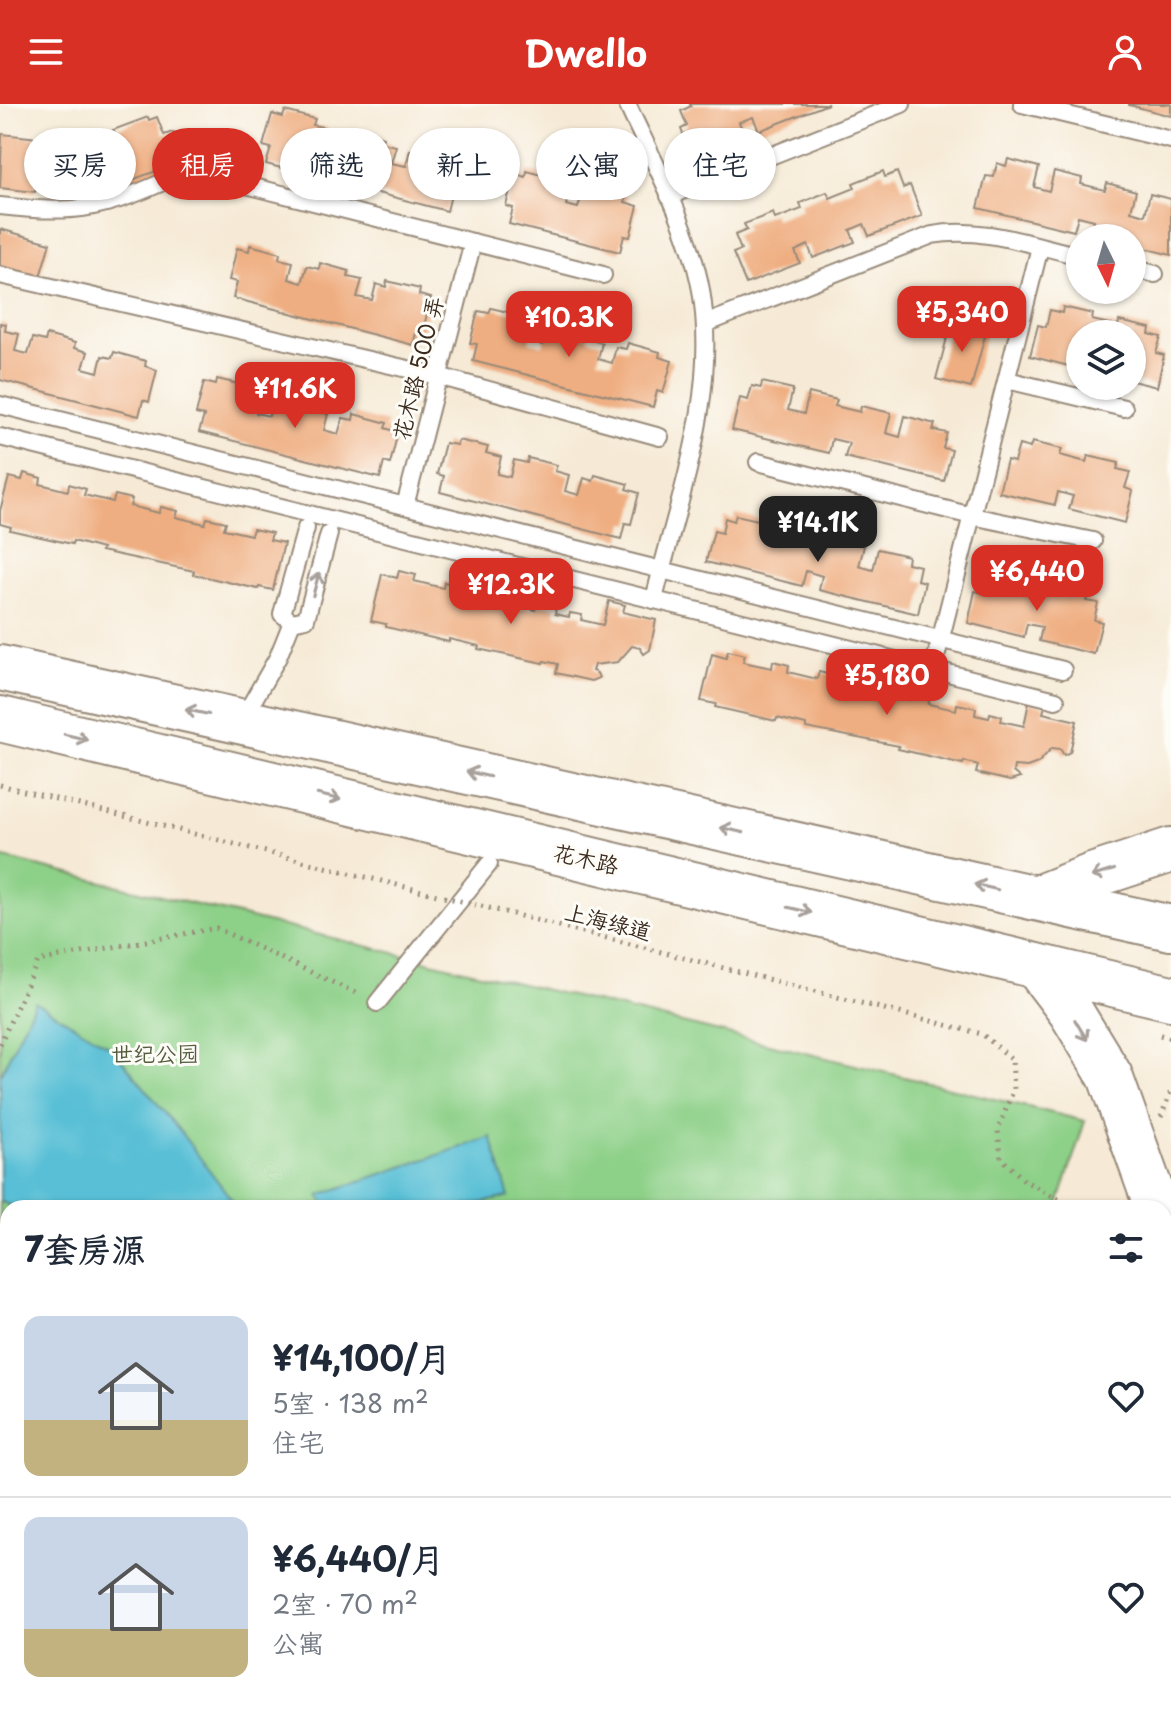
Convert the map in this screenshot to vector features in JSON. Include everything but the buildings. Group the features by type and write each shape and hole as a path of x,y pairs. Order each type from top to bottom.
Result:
{"main road":[{"path":"0,668 1171,928"},
{"name":"花木路","path":"0,719 1171,998"},
{"path":"1037,898 1171,850"},
{"path":"1036,966 1071,1012 1110,1076 1156,1200"},
{"path":"1162,1200 1171,1179"}],"lane":[{"path":"627,104 664,185"},
{"path":"776,154 902,104"},
{"path":"1022,104 1171,140"},
{"path":"0,206 40,211 81,209 122,201 152,187"},
{"path":"264,190 603,275"},
{"path":"654,600 693,457 702,390 705,324 692,255 671,200"},
{"path":"705,324 932,235 953,231 976,232 1066,253"},
{"name":"花木路 500 弄","path":"398,504 438,376 473,242"},
{"path":"933,669 1040,247"},
{"path":"1146,272 1155,274"},
{"path":"0,275 438,376 660,437"},
{"path":"1007,380 1124,408"},
{"path":"0,405 1063,670"},
{"path":"0,437 1056,700"},
{"path":"758,462 972,516 1093,541"},
{"path":"276,474 285,508 291,517 306,528 329,534 364,528 398,504"},
{"path":"292,622 282,614 306,528"},
{"path":"292,622 306,619 329,534"},
{"path":"242,721 278,657 292,622"},
{"path":"377,1003 489,864"}],"path":[{"name":"上海绿道","path":"0,785 982,1034 1012,1059 1014,1089 998,1129 1001,1158 1025,1181 1060,1200"},
{"path":"0,1044 38,961 216,928 377,1003"}],"green space":[{"name":"世纪公园","path":"0,857 1085,1121 1060,1200 0,1200"}],"water":[{"path":"35,1002 111,1047 232,1200 0,1200 0,1076"},
{"path":"491,1137 509,1197 495,1200 322,1200 319,1195"}]}
